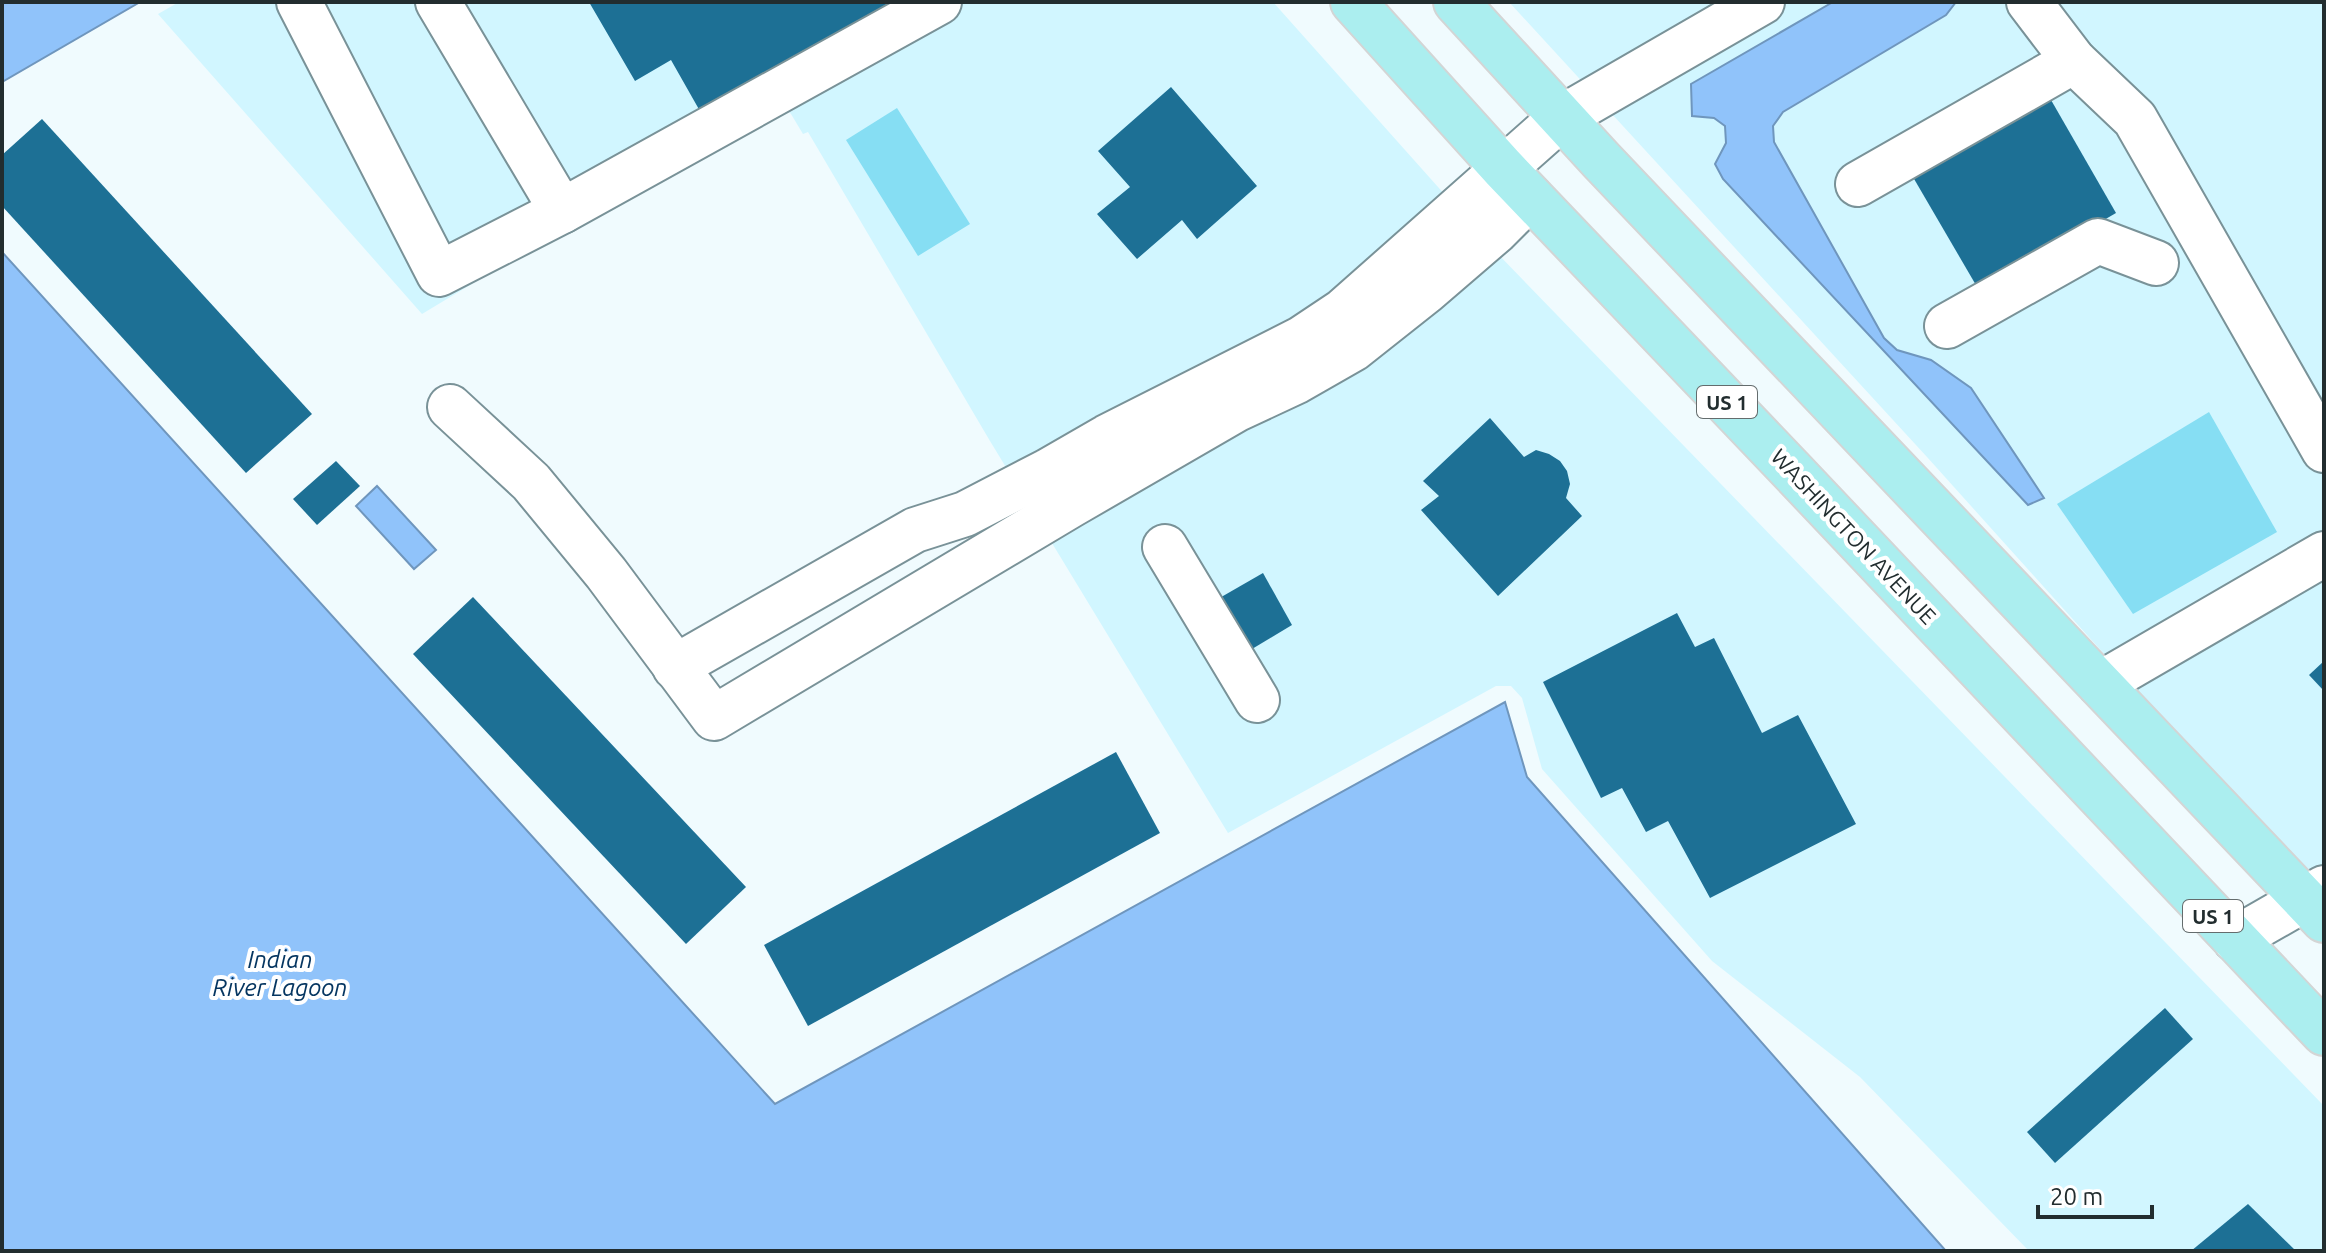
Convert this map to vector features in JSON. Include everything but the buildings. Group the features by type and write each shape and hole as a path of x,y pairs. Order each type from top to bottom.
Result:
{"main road":[{"name":"WASHINGTON AVENUE","path":"1353,2 1516,182 2324,1033"},
{"path":"1456,2 1561,118 2100,684 2317,903"}],"street":[{"path":"299,2 439,274 562,211 939,2"},
{"path":"438,2 562,211"},
{"path":"450,407 531,482 606,573 714,718 1118,455 1227,394 1516,182 1561,118 1762,2"},
{"path":"2029,2 2074,61 2135,119 2324,450"},
{"path":"1858,184 2074,61"},
{"path":"1947,326 2098,241 2156,263"},
{"path":"675,667 915,530 965,514 1048,471 1118,455"},
{"path":"1165,547 1257,700"},
{"path":"2100,684 2324,554"},
{"path":"2235,939 2317,903"}],"shaded area":[{"path":"179,2 1273,2 1496,252 2324,1106 2324,1251 2029,1251 1860,1077 1712,961 1542,769 1522,698 1511,686 1496,686 1228,833 990,441 808,132 803,134 783,106 767,106 422,314 158,14"},
{"path":"1509,2 2324,2 2324,877 2309,887 1927,457"},
{"path":"897,108 970,224 918,256 846,140"},
{"path":"2209,412 2277,532 2133,614 2057,504"}],"water":[{"path":"2,2 140,2 2,82"},
{"path":"1833,2 1956,2 1946,15 1783,112 1773,126 1774,142 1884,338 1897,350 1931,360 1971,388 2044,498 2028,505 1723,179 1715,164 1726,143 1725,126 1714,118 1692,116 1691,84"},
{"name":"Indian River Lagoon","path":"2,252 775,1104 1505,702 1527,777 1946,1251 2,1251"},
{"path":"377,486 436,550 414,569 356,506"}]}
